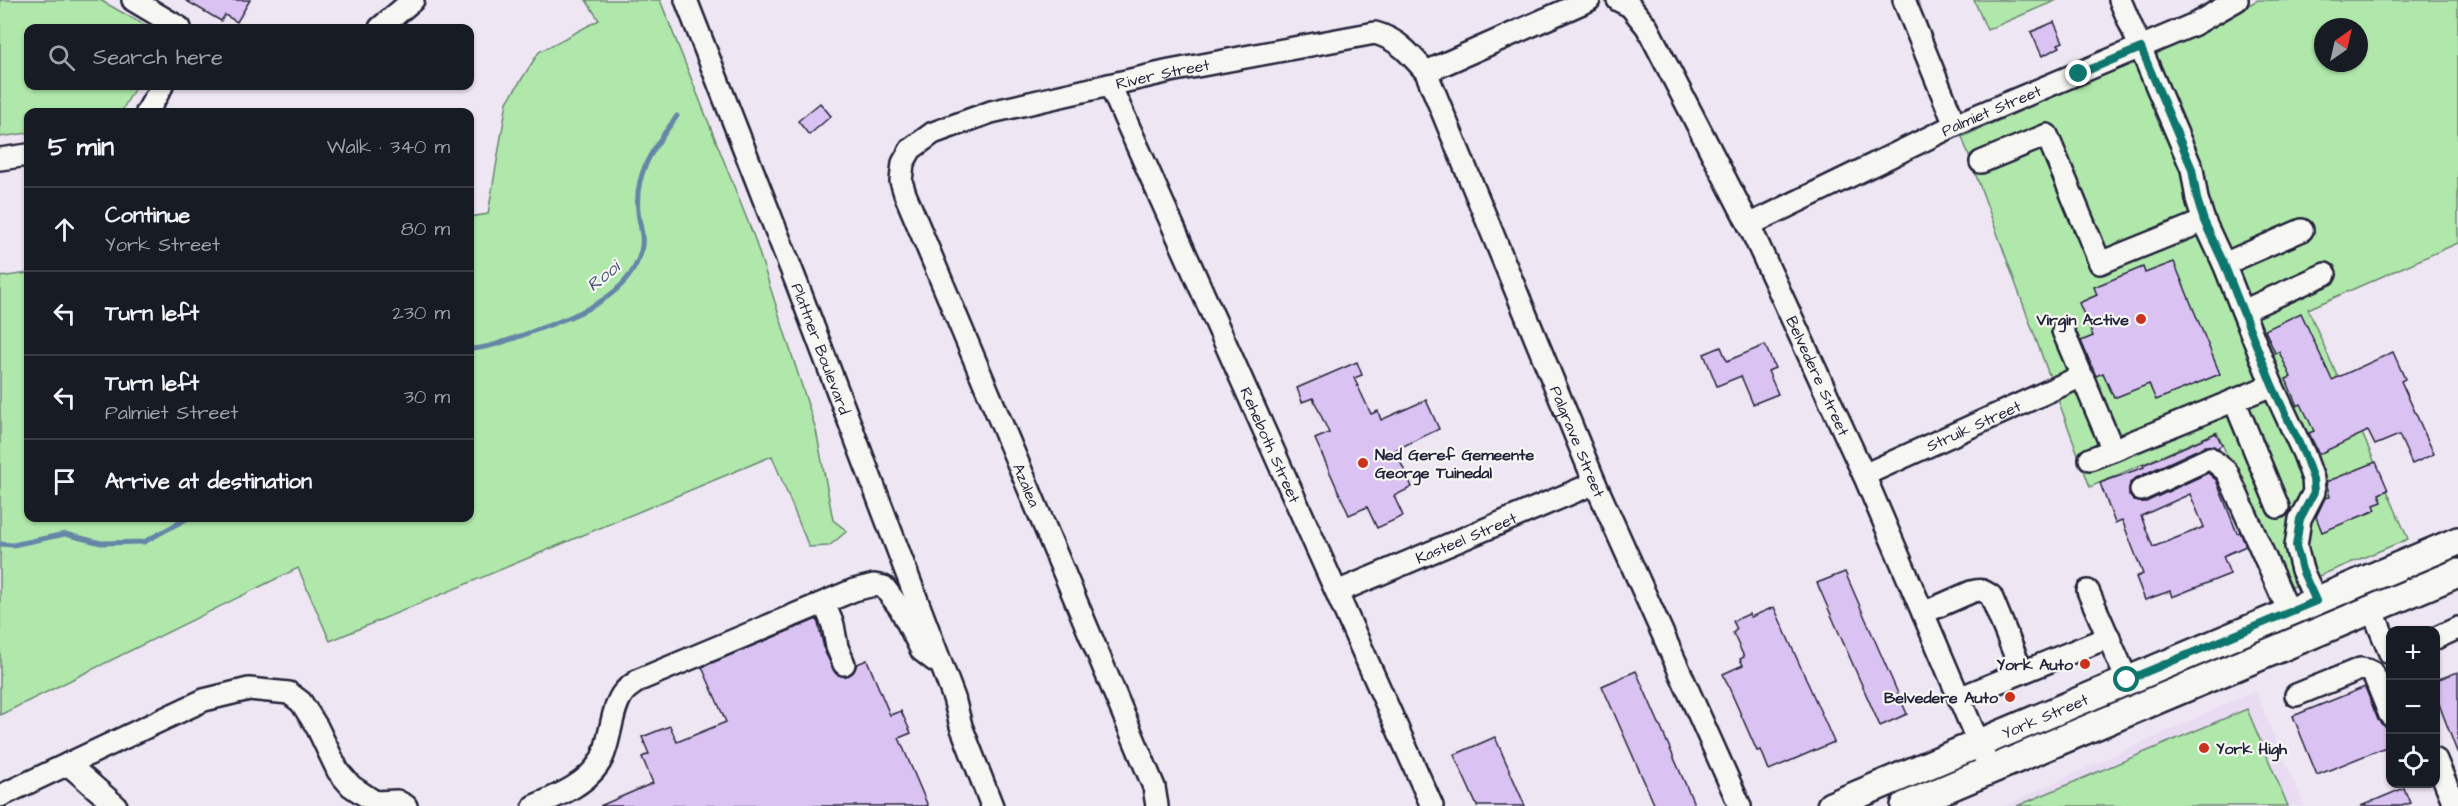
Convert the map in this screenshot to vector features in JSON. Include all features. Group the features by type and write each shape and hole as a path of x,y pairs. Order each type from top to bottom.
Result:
{"main road":[{"name":"York Street","path":"1831,806 2458,541"},
{"name":"York Street","path":"1905,806 2458,573"}],"street":[{"path":"133,0 173,24"},
{"path":"385,24 412,0"},
{"name":"Plattner Boulevard","path":"686,0 797,284 954,698 961,726 993,806"},
{"path":"1426,72 1589,0"},
{"name":"Belvedere Street","path":"1618,0 1630,6 1647,27 1749,225 1864,475 1990,770"},
{"path":"1904,0 1956,125"},
{"path":"2120,0 2192,169 2197,199 2204,221 2313,479 2314,492 2300,519 2296,546 2302,570 2316,601"},
{"name":"Palmiet Street","path":"1749,225 1956,125 2195,24 2237,0"},
{"name":"River Street","path":"903,163 911,149 921,141 949,126 991,112 1325,41 1376,33 1387,36 1402,46 1426,72"},
{"name":"Palgrave Street","path":"1426,72 1594,483 1740,806"},
{"name":"Reheboth Street","path":"1110,85 1432,806"},
{"path":"149,108 160,90"},
{"path":"1981,162 2047,135 2100,263 2204,221"},
{"path":"0,159 24,156"},
{"name":"Azalea","path":"903,163 901,181 905,194 1154,787 1157,806"},
{"path":"2224,264 2302,230"},
{"path":"2243,310 2325,274"},
{"path":"2063,331 2113,450"},
{"name":"Struik Street","path":"1864,475 2082,376"},
{"path":"2090,459 2272,385"},
{"path":"2234,400 2278,507"},
{"path":"2141,490 2210,458 2228,472 2289,612"},
{"name":"Kasteel Street","path":"1337,592 1594,483"},
{"path":"534,806 560,795 588,777 596,768 603,757 623,693 639,680 824,603 874,585 884,587 900,608 922,651 941,664"},
{"path":"1923,613 1971,592 1984,590 1994,603 2022,672"},
{"path":"2088,591 2127,680"},
{"path":"824,603 844,664"},
{"path":"2372,609 2386,641"},
{"path":"2440,636 2458,628"},
{"path":"1959,698 2109,637"},
{"path":"2296,695 2360,669 2373,673 2386,703"},
{"path":"0,796 204,700 249,689 289,693 301,702 308,712 339,771 351,786 371,804 397,801 406,806"},
{"name":"Plattner Boulevard","path":"954,698 962,708 1003,806"},
{"path":"68,764 116,806"},
{"path":"2440,770 2455,806"}],"shaded area":[{"name":"York High","path":"2255,691 2304,806 2004,806"}],"green space":[{"path":"0,0 100,0 143,24 24,24 24,90 134,90 123,108 24,108 24,134 0,137"},
{"path":"586,0 660,0 754,237 816,430 833,520 847,531 829,546 809,547 772,456 330,641 298,568 0,715 0,277 24,274 24,522 474,522 474,216 488,214 507,102 539,52 599,20"},
{"path":"1974,0 2057,0 1987,30"},
{"path":"2258,0 2458,0 2458,243 2308,309 2408,539 2285,590 2217,432 2090,487 1962,137 2199,31"},
{"name":"York High","path":"2247,709 2288,806 2017,806"}],"building":[{"path":"185,0 250,0 237,22 225,15 221,21"},
{"path":"2054,22 2063,42 2058,44 2060,47 2042,56 2031,32"},
{"path":"820,103 831,116 809,135 798,121"},
{"name":"Virgin Active","path":"2174,262 2220,374 2156,400 2149,384 2114,398 2103,373 2096,376 2081,341 2093,336 2079,303 2097,295 2094,287 2143,267 2145,273"},
{"path":"2301,313 2332,380 2393,352 2405,379 2401,381 2434,454 2412,464 2399,435 2375,445 2368,431 2319,454 2309,433 2314,431 2301,404 2297,406 2286,379 2291,377 2279,352 2275,353 2265,330"},
{"path":"1765,345 1775,368 1768,371 1778,394 1753,404 1741,376 1717,386 1704,354 1721,347 1727,361"},
{"name":"Ned Geref Gemeente George Tuinedal","path":"1357,362 1362,375 1354,378 1371,414 1378,411 1381,420 1426,400 1439,429 1395,450 1412,487 1394,496 1403,516 1377,528 1367,507 1349,515 1315,439 1329,433 1313,398 1302,402 1297,388"},
{"path":"2216,433 2222,445 2217,448 2205,446 2136,478 2130,483 2129,495 2134,501 2146,502 2208,473 2216,480 2237,533 2240,532 2246,546 2223,556 2230,574 2172,597 2170,591 2145,600 2136,577 2143,574 2122,520 2115,523 2100,483 2144,467 2143,465","holes":["2190,494 2204,527 2153,547 2141,516"]},
{"path":"2376,462 2388,490 2379,494 2382,502 2374,505 2376,510 2322,532 2316,517 2325,498 2330,497 2326,482"},
{"path":"1845,572 1907,714 1880,726 1817,583"},
{"path":"1774,607 1834,742 1769,770 1761,750 1757,751 1723,674 1743,665 1740,659 1744,657 1733,633 1737,629 1733,621 1749,614 1751,617"},
{"path":"817,619 825,652 836,674 849,675 857,664 867,660 890,715 901,711 911,733 899,738 928,806 600,806 653,783 642,757 649,754 642,737 670,726 677,742 726,722 702,667"},
{"path":"1636,671 1695,806 1655,806 1602,686"},
{"path":"2458,672 2457,752 2440,707 2440,679"},
{"path":"2365,687 2378,720 2386,726 2386,747 2317,775 2293,716"},
{"path":"1495,737 1525,806 1477,806 1454,755"},
{"path":"2404,788 2410,803 2402,806 2361,806"}],"waterway":[{"name":"Rooi","path":"474,348 509,340 563,320 596,304 624,282 634,268 642,246 638,211 639,184 654,149 677,116"},
{"name":"Rooi","path":"0,544 13,545 65,534 101,543 144,542 181,522"}],"place":[{"name":"Virgin Active","path":"2141,319"},
{"name":"Ned Geref Gemeente George Tuinedal","path":"1363,463"},
{"name":"York Auto","path":"2085,664"},
{"name":"Belvedere Auto","path":"2010,697"},
{"name":"York High","path":"2204,748"}],"route":[{"path":"2079,74 2141,48 2192,169 2197,199 2204,221 2313,479 2314,492 2300,519 2296,546 2302,570 2316,601 2127,680"}]}
